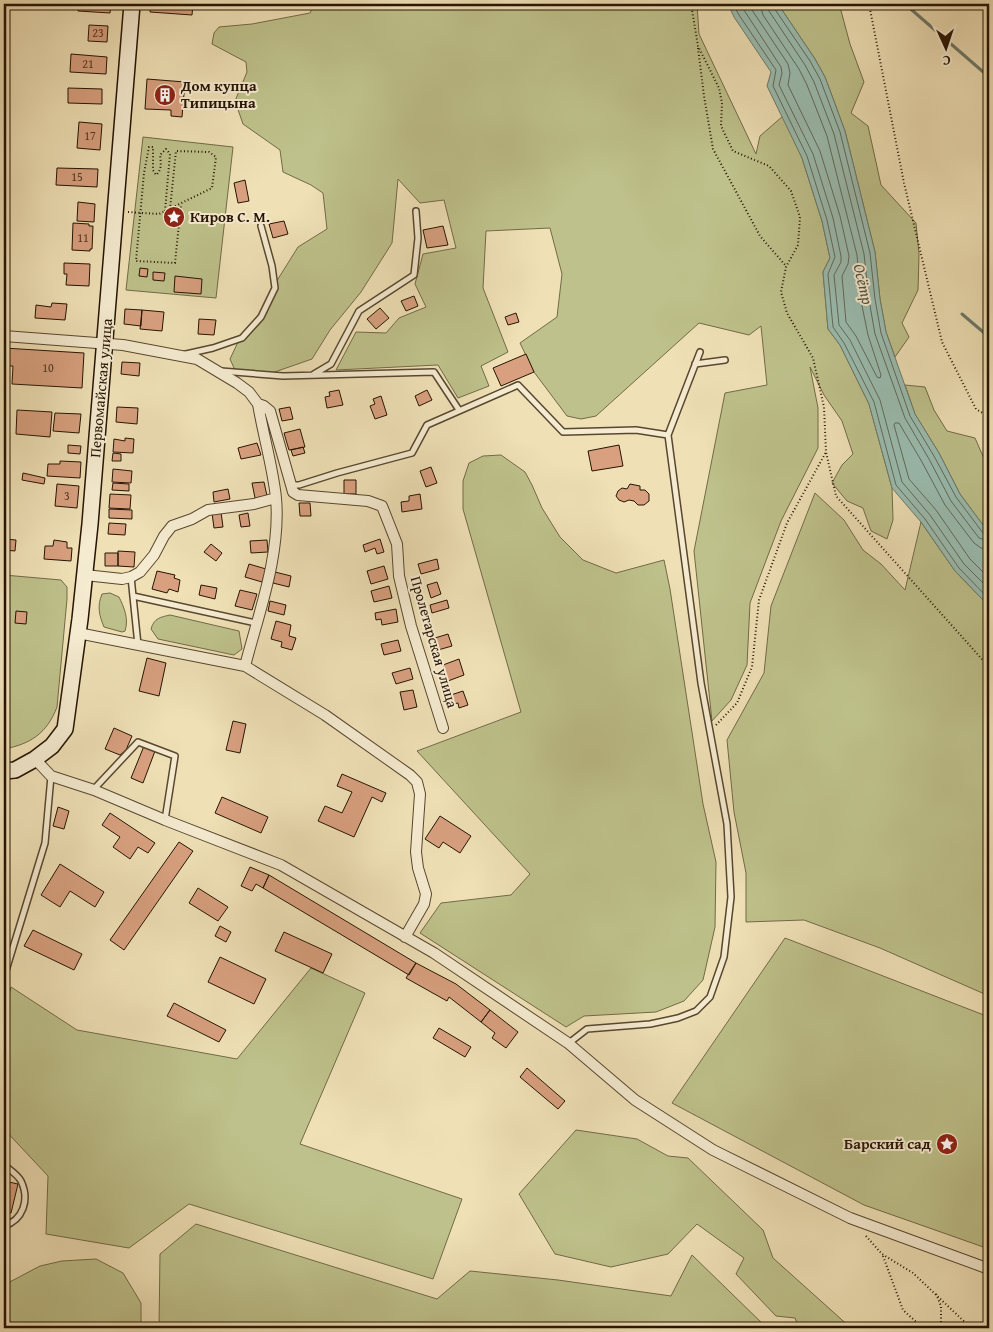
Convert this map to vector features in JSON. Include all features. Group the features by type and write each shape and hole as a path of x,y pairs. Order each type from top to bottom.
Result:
{"main road":[{"name":"Первомайская улица","path":"4,771 15,770 35,759 52,746 65,730 85,575 132,4"}],"street":[{"path":"4,336 123,345 197,359 249,392 258,404 276,498 276,530 271,569 245,666"},
{"path":"258,404 270,411 291,485"},
{"name":"Пролетарская улица","path":"291,485 293,492 298,495 368,501 382,506 398,544 399,576 410,626 443,728"},
{"path":"85,575 122,579 131,577 140,572 154,555 164,536 172,526 192,519 208,510 254,504 276,498"},
{"path":"78,633 245,666 325,716 410,775 417,782 420,794 416,852 418,868 426,894 424,904 405,936"},
{"path":"35,759 51,776 94,790 164,820 281,865 405,936 434,953 568,1044 635,1100 713,1150 850,1218 989,1269"}],"lane":[{"path":"313,375 331,364 359,311 414,275 418,238 416,211"},
{"path":"178,355 214,348 242,338 261,317 275,288 272,266 261,226"},
{"path":"568,1044 587,1029 650,1024 678,1018 696,1011 710,998 724,958 731,897 727,824 700,674 668,435 700,352"},
{"path":"695,364 725,360"},
{"path":"215,370 283,376 434,372 459,410"},
{"path":"291,485 299,485 412,453 427,425 518,385 563,432 636,430 668,435"},
{"path":"131,577 138,645"},
{"path":"133,596 256,623"},
{"path":"94,790 138,742 175,756 164,820"},
{"path":"4,977 45,843 51,776"},
{"path":"4,1165 21,1179 24,1192 23,1209 17,1220 4,1226"}],"path":[{"path":"690,4 713,149 760,236 786,267"},
{"path":"869,4 904,183 942,342 976,409 989,417"},
{"path":"698,46 719,88 722,103 721,126 733,151 769,166 791,191 800,217 798,245 786,267 781,292 787,313 813,358 824,407 826,452 836,496 989,667"},
{"path":"165,211 170,154 166,149 160,155 161,167 156,175 153,170 153,147 149,147 144,173 136,261 176,263 180,204"},
{"path":"115,210 159,214 170,209 212,188 216,157 209,152 176,151 170,209"},
{"path":"710,732 736,703 752,667 759,600 787,522 826,452"},
{"path":"850,1218 882,1254 913,1273 971,1328"},
{"path":"882,1254 903,1310 923,1328"},
{"path":"936,1294 941,1306 941,1328"}],"green space":[{"path":"314,4 697,4 699,34 756,154 760,136 783,116 802,158 822,221 830,258 823,272 828,329 840,345 869,404 892,488 893,520 887,539 871,531 863,508 847,501 832,483 842,465 853,454 842,421 824,395 810,367 818,408 818,448 781,521 750,603 747,665 731,700 712,721 694,551 725,393 767,385 761,326 749,335 699,323 596,416 581,419 567,416 534,372 520,343 557,317 562,274 550,228 486,231 483,288 508,352 481,366 489,386 458,398 438,365 336,370 356,332 386,333 399,318 426,307 415,284 423,254 456,248 444,200 420,203 398,179 392,243 361,292 330,330 312,359 269,374 241,373 234,368 230,359 238,342 265,313 278,279 298,247 327,229 323,193 311,185 283,172 280,150 243,124 235,101 247,72 246,62 212,44 214,33 219,27 252,24 310,13"},
{"path":"778,4 838,4 840,7 850,44 864,82 851,113 868,126 881,185 916,223 919,254 918,290 902,323 909,337 895,357 886,332 875,252 845,131 825,77"},
{"path":"143,137 233,147 216,298 126,290"},
{"path":"905,385 925,387 934,410 947,431 975,438 989,470 989,533 960,494 939,453 915,414"},
{"path":"501,455 525,472 542,508 560,537 583,560 616,573 664,560 703,804 716,862 715,927 703,980 684,1001 656,1012 584,1016 566,1027 420,933 441,903 511,895 530,874 417,751 521,712 463,509 463,481 469,463 483,456"},
{"path":"815,493 844,520 863,550 881,564 905,590 921,522 955,571 989,606 989,996 880,948 804,920 746,922 746,873 734,812 727,740 764,673 771,606"},
{"path":"4,575 61,580 67,587 67,599 57,707 48,724 37,736 22,744 4,749"},
{"path":"110,593 119,597 123,605 126,618 125,631 122,632 104,627 102,623 99,610 100,598 102,594"},
{"path":"170,615 239,631 242,649 234,655 158,639 151,629 152,625 158,619"},
{"path":"785,938 989,1017 989,1249 864,1205 672,1103"},
{"path":"311,968 365,993 300,1144 462,1199 433,1279 189,1204 129,1248 46,1234 48,1176 4,1129 4,1017 11,987 77,1030 237,1059"},
{"path":"576,1130 637,1139 668,1156 688,1158 763,1230 773,1258 851,1328 799,1328 795,1318 776,1316 736,1274 744,1258 697,1224 668,1254 611,1267 555,1254 519,1194"},
{"path":"196,1224 437,1299 470,1271 558,1280 671,1296 692,1255 767,1328 159,1328 160,1254"},
{"path":"96,1259 123,1273 141,1303 141,1328 4,1328 4,1285 40,1266 62,1261"}],"water":[{"name":"Осётр","path":"728,4 778,4 825,77 845,131 875,252 886,332 915,414 939,453 960,494 989,533 989,606 955,571 921,522 892,488 869,404 840,345 828,329 823,272 830,258 822,221 802,158 767,86 771,72 734,17"}],"building":[{"path":"78,4 111,4 110,13 78,11"},
{"path":"151,4 193,4 192,15 150,12"},
{"path":"89,25 108,26 107,42 88,41"},
{"path":"71,54 107,57 106,74 70,72"},
{"name":"Дом купца Типицына","path":"147,79 185,82 182,117 171,116 171,110 145,109"},
{"path":"68,88 102,89 102,104 68,103"},
{"path":"79,122 102,124 100,150 77,148"},
{"path":"57,168 98,169 97,187 56,185"},
{"path":"245,180 249,201 238,203 234,183"},
{"path":"78,202 95,204 94,222 77,221"},
{"path":"284,221 288,234 273,238 269,224"},
{"path":"73,223 93,226 92,249 90,251 72,250"},
{"path":"443,226 448,245 427,248 423,230"},
{"path":"64,263 90,264 89,286 66,285 67,274 64,274"},
{"path":"140,268 148,269 147,277 139,276"},
{"path":"153,272 165,273 164,281 153,280"},
{"path":"175,276 202,279 201,294 174,292"},
{"path":"414,296 418,306 406,311 401,301"},
{"path":"52,303 67,304 65,320 35,318 36,305 51,307"},
{"path":"380,308 389,318 376,329 367,319"},
{"path":"125,309 142,310 141,326 124,324"},
{"path":"142,310 164,312 162,331 140,329"},
{"path":"516,313 519,322 508,325 505,317"},
{"path":"199,319 216,320 214,335 198,334"},
{"path":"4,348 84,353 82,388 12,384 13,366 4,366"},
{"path":"526,354 534,372 501,386 493,368"},
{"path":"122,362 140,363 139,376 121,374"},
{"path":"339,390 343,405 327,408 325,397 330,396 329,392"},
{"path":"427,390 432,400 419,406 415,396"},
{"path":"381,396 387,415 375,419 370,406 375,404 373,399"},
{"path":"117,407 138,408 137,424 116,422"},
{"path":"290,407 293,419 282,421 279,409"},
{"path":"17,410 52,412 50,437 16,434"},
{"path":"55,413 81,414 79,433 53,431"},
{"path":"300,429 305,447 289,450 284,433"},
{"path":"125,438 134,439 133,453 113,452 114,439 125,441"},
{"path":"257,443 261,455 241,459 238,448"},
{"path":"68,445 81,446 80,454 68,453"},
{"path":"619,445 623,466 592,471 588,451"},
{"path":"303,447 305,453 293,456 291,450"},
{"path":"113,453 121,454 121,461 112,461"},
{"path":"60,461 81,462 80,478 47,476 48,464 60,464"},
{"path":"431,467 437,483 426,487 420,471"},
{"path":"113,469 132,471 131,483 112,482"},
{"path":"23,473 45,478 44,484 22,480"},
{"path":"344,480 356,480 356,494 344,494"},
{"path":"264,482 267,496 255,498 252,483"},
{"path":"113,483 129,484 129,491 112,490"},
{"path":"57,484 79,486 77,508 55,506"},
{"path":"630,484 640,486 640,490 645,490 649,494 649,501 644,505 638,505 634,501 624,502 619,500 616,496 618,491 622,488 627,489"},
{"path":"228,489 230,499 214,502 213,492"},
{"path":"110,494 131,495 130,509 109,508"},
{"path":"420,494 422,509 402,512 401,502 409,501 409,496"},
{"path":"299,503 310,503 311,516 300,516"},
{"path":"109,509 132,510 132,519 109,518"},
{"path":"221,512 223,527 214,528 212,513"},
{"path":"248,513 250,526 241,527 239,515"},
{"path":"109,523 126,524 125,535 108,534"},
{"path":"4,539 16,540 15,551 4,550"},
{"path":"380,539 384,552 377,554 375,548 365,552 363,545"},
{"path":"54,540 67,542 67,548 72,548 71,561 44,559 45,546 53,546"},
{"path":"267,540 268,552 251,553 250,541"},
{"path":"211,544 222,553 216,561 204,552"},
{"path":"118,551 135,552 134,567 118,566"},
{"path":"105,553 118,553 118,566 105,566"},
{"path":"437,559 439,569 421,574 418,564"},
{"path":"249,564 266,569 262,582 245,577"},
{"path":"384,566 388,579 371,584 367,571"},
{"path":"157,571 175,575 174,578 180,580 178,592 169,589 167,593 152,589"},
{"path":"275,572 291,576 289,587 273,583"},
{"path":"437,582 441,594 431,598 427,585"},
{"path":"201,585 217,588 215,599 199,595"},
{"path":"389,586 392,598 374,602 371,591"},
{"path":"240,590 257,594 252,610 235,606"},
{"path":"447,600 449,608 432,613 430,605"},
{"path":"270,601 286,605 284,615 268,611"},
{"path":"396,609 398,622 382,625 381,619 376,620 375,613"},
{"path":"16,611 27,612 26,624 15,623"},
{"path":"276,621 291,625 289,636 296,638 292,650 281,647 282,642 271,639"},
{"path":"448,634 452,646 438,650 435,638"},
{"path":"398,640 401,651 384,655 381,644"},
{"path":"147,658 166,663 159,696 139,691"},
{"path":"459,659 464,675 448,681 443,665"},
{"path":"410,668 413,679 396,684 392,673"},
{"path":"413,690 417,707 404,710 400,692"},
{"path":"463,691 468,705 459,708 458,703 453,704 451,695"},
{"path":"233,721 246,724 240,753 226,750"},
{"path":"114,728 132,736 126,750 120,755 105,749"},
{"path":"144,746 155,751 143,783 131,778"},
{"path":"342,774 386,793 382,802 372,797 354,837 318,821 325,806 342,813 352,792 337,786"},
{"path":"222,797 268,817 261,833 215,813"},
{"path":"58,807 69,811 64,829 53,826"},
{"path":"110,813 155,843 148,853 138,847 130,859 113,847 120,837 102,825"},
{"path":"440,816 471,836 460,853 443,842 439,848 425,839"},
{"path":"179,842 193,851 124,950 110,940"},
{"path":"60,864 104,892 95,907 70,891 60,907 41,895"},
{"path":"250,867 269,875 263,888 256,884 252,891 241,886"},
{"path":"269,875 416,963 409,975 263,888"},
{"path":"198,888 228,907 218,921 189,903"},
{"path":"220,926 231,932 226,942 215,936"},
{"path":"33,930 82,954 74,970 24,946"},
{"path":"284,932 332,954 323,973 275,951"},
{"path":"220,957 266,979 254,1004 208,982"},
{"path":"416,963 456,984 490,1010 481,1022 449,997 447,1001 406,978"},
{"path":"174,1003 226,1030 219,1042 167,1016"},
{"path":"490,1010 518,1032 506,1048 492,1038 495,1033 481,1022"},
{"path":"439,1028 471,1047 465,1057 433,1038"},
{"path":"527,1068 565,1101 558,1109 520,1077"},
{"path":"4,1181 18,1184 11,1213 4,1212"}],"waterway":[{"path":"905,4 989,77"},
{"path":"962,314 989,337"}],"place":[{"name":"Дом купца Типицына","path":"165,95"},
{"name":"Киров С. М.","path":"174,217"},
{"name":"Барский сад","path":"947,1144"}]}
